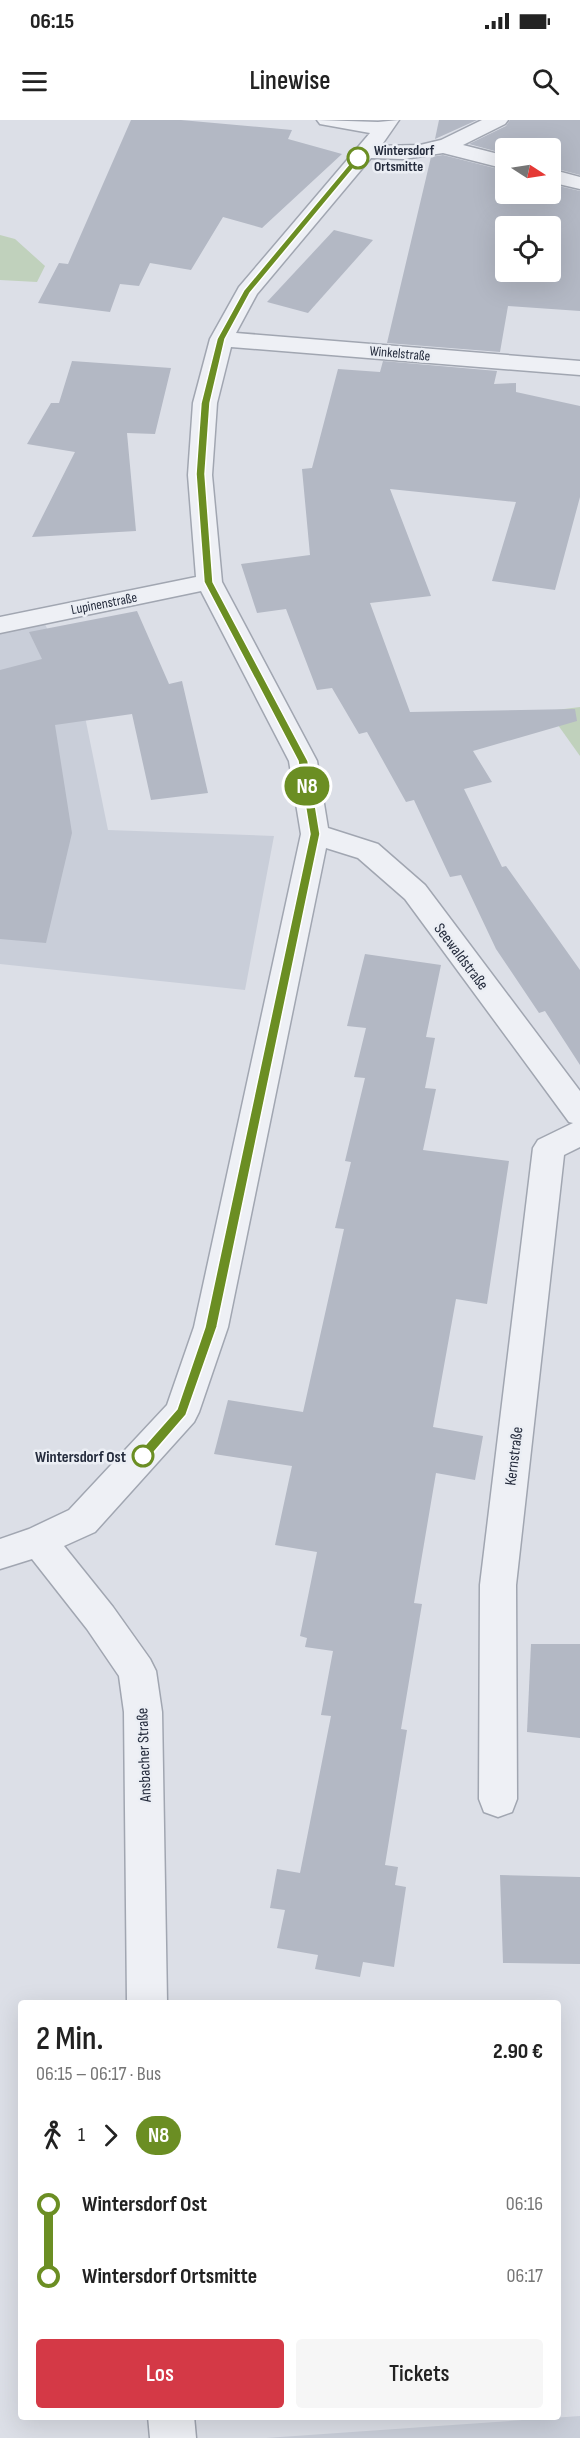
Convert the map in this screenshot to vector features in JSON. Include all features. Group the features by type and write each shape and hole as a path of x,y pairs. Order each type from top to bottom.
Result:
{"street":[{"path":"327,120 387,124"},
{"path":"364,151 399,155 446,147 498,120"},
{"path":"0,1554 39,1541 82,1521 182,1412 211,1327 315,834 303,761 209,582 200,474 205,403 221,339 247,292 387,124"},
{"path":"446,147 495,160"},
{"path":"561,178 580,183"},
{"name":"Winkelstraße","path":"221,339 580,368"},
{"name":"Lupinenstraße","path":"0,625 209,582"},
{"name":"Seewaldstraße","path":"315,834 368,851 415,892 580,1114"},
{"name":"Kernstraße","path":"498,1799 498,1585 549,1148 580,1132"},
{"name":"Ansbacher Straße","path":"39,1541 100,1618 137,1671 143,1712 147,2000"},
{"path":"171,2420 173,2438"}],"shaded area":[{"path":"44,622 82,702 108,830 274,836 245,990 0,964 0,633"},
{"path":"580,2416 580,2438 266,2438 523,2420 561,2420 561,2417"}],"green space":[{"path":"0,235 15,239 45,266 37,282 0,280"},
{"path":"580,707 580,756 548,711"}],"building":[{"path":"131,120 181,120 292,130 288,139 342,154 262,228 223,217 191,270 150,263 139,286 120,284 110,312 38,303 59,263 68,264"},
{"path":"439,120 477,120 435,139"},
{"path":"510,120 580,120 580,175 561,170 561,138 495,138 495,151 469,144 506,126"},
{"path":"443,155 495,168 495,204 561,204 561,187 580,191 580,311 508,306 500,352 387,343 431,157"},
{"path":"334,230 373,240 308,313 267,302"},
{"path":"72,361 171,368 155,434 127,433 136,531 32,537 75,452 27,444 51,403 59,403"},
{"path":"383,361 497,371 494,384 516,383 516,392 580,406 580,497 555,590 492,581 516,502 390,489 431,596 370,603 410,712 575,709 577,721 473,751 492,782 464,789 502,867 506,866 580,970 580,1065 545,1011 539,1013 496,949 461,875 450,877 414,800 406,802 367,732 359,734 332,688 317,690 286,609 257,613 241,564 310,555 302,469 312,468 338,369 380,372"},
{"path":"137,611 169,684 182,681 208,793 151,800 132,714 55,725 72,833 46,943 0,939 0,670 42,659 29,632"},
{"path":"365,954 441,965 426,1037 435,1038 425,1088 436,1089 423,1150 509,1161 487,1304 456,1299 433,1427 483,1436 475,1480 436,1473 414,1603 422,1604 401,1729 407,1730 385,1865 398,1867 395,1885 406,1887 394,1967 363,1962 360,1977 315,1969 318,1955 277,1948 285,1910 270,1908 277,1869 300,1873 331,1716 321,1715 333,1651 305,1647 307,1638 300,1636 317,1552 275,1545 292,1466 214,1454 228,1400 303,1412 344,1229 335,1228 351,1162 345,1161 365,1078 354,1077 366,1028 347,1026"},
{"path":"531,1644 580,1644 580,1738 527,1732"},
{"path":"500,1875 580,1877 580,1964 503,1963"}],"bus line":[{"name":"N8","path":"143,1456 182,1412 211,1327 315,834 303,761 209,582 200,474 205,403 221,339 247,292 358,158"}],"place":[{"name":"Wintersdorf Ortsmitte","path":"358,158"},
{"name":"Wintersdorf Ost","path":"143,1456"}]}
